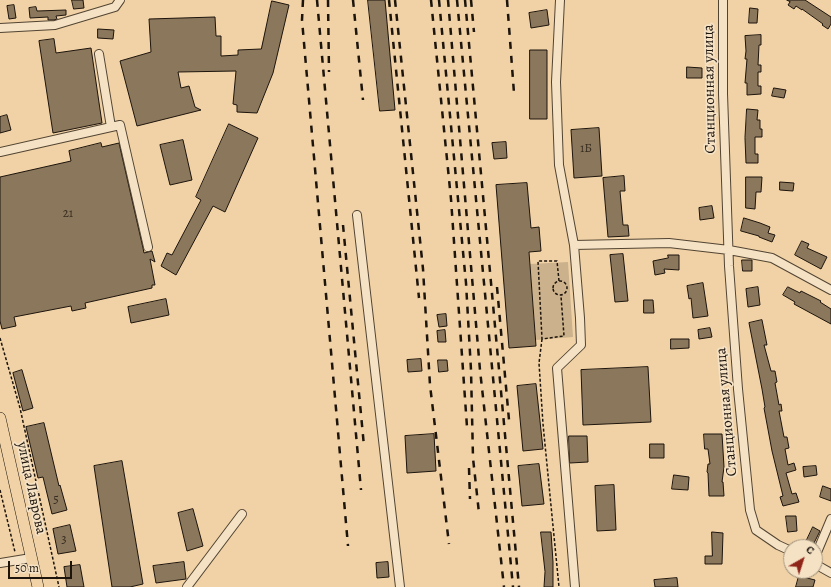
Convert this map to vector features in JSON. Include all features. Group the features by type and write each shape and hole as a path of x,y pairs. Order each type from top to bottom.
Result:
{"main road":[{"name":"улица Лаврова","path":"0,418 38,587"}],"street":[{"path":"0,28 55,25 115,7 120,0"},
{"path":"560,0 556,82 559,165 574,245 581,345 558,368 575,587"},
{"name":"Станционная улица","path":"723,0 723,94 729,250 738,389 750,510 756,530 783,548"},
{"path":"99,54 111,127"},
{"path":"0,152 120,125 148,247"},
{"path":"357,215 400,587"},
{"path":"574,245 669,243 729,250 772,258 831,290"},
{"path":"187,587 242,514"},
{"path":"823,539 831,519"},
{"path":"0,563 31,558"}],"path":[{"path":"559,281 557,261 538,261 542,339 539,371 559,587"},
{"path":"559,281 553,285 552,289 557,296 561,296"},
{"path":"559,281 563,282 567,287 565,294 561,296"},
{"path":"542,339 564,336 561,296"},
{"path":"0,338 20,408 60,587"},
{"path":"0,490 17,560"}],"shaded area":[{"path":"568,262 573,337 536,340 530,264"}],"building":[{"path":"72,0 83,0 84,8 74,9"},
{"path":"368,0 385,0 395,110 380,111"},
{"path":"787,0 805,0 831,17 831,24 828,29 802,9 796,6 794,9 788,5 790,2"},
{"path":"272,1 289,5 273,73 257,113 237,112 237,105 233,104 236,71 178,72 181,88 189,86 195,107 201,110 137,126 120,61 151,52 149,19 215,17 216,36 221,36 221,56 238,55 238,50 261,49"},
{"path":"14,5 16,18 9,19 7,6"},
{"path":"36,7 37,11 66,10 66,15 56,16 57,19 54,20 48,20 48,17 30,18 29,8"},
{"path":"750,8 758,9 757,23 749,23"},
{"path":"547,10 549,25 531,28 529,13"},
{"path":"98,29 114,30 113,39 98,38"},
{"path":"761,35 758,65 761,65 761,72 758,72 758,86 761,86 761,94 747,95 747,83 745,83 747,59 745,59 745,36"},
{"path":"54,39 56,53 91,48 102,123 53,133 39,41"},
{"path":"530,50 547,50 547,119 530,119"},
{"path":"687,67 702,68 702,78 687,78"},
{"path":"774,88 786,90 784,98 772,96"},
{"path":"747,109 758,110 757,120 760,120 760,129 762,129 762,137 755,137 755,154 758,154 758,163 746,163 745,138"},
{"path":"7,115 11,130 0,133 0,117"},
{"path":"229,124 258,138 225,212 213,206 176,275 161,266 167,253 172,255 201,200 196,197"},
{"path":"599,128 602,176 574,178 571,130"},
{"path":"183,140 192,180 170,185 160,145"},
{"path":"506,142 507,158 494,159 492,143"},
{"path":"101,143 102,147 119,143 144,253 152,251 155,262 150,259 155,285 152,285 152,288 85,303 86,308 72,311 71,306 14,317 16,326 2,329 0,321 0,177 71,161 69,151"},
{"path":"624,176 625,191 620,191 623,225 628,225 629,236 608,237 603,178"},
{"path":"746,177 762,177 761,192 756,192 755,209 746,208"},
{"path":"780,182 794,183 793,191 780,190"},
{"path":"527,183 531,228 539,227 541,251 529,252 536,346 509,348 496,185"},
{"path":"712,206 714,218 700,220 699,208"},
{"path":"744,218 770,227 768,233 775,235 772,242 759,236 741,231"},
{"path":"802,241 809,244 807,248 827,257 821,269 795,255"},
{"path":"623,254 628,301 615,302 610,255"},
{"path":"668,255 679,255 679,270 664,269 665,273 655,275 653,261 668,258"},
{"path":"742,260 752,260 752,271 743,271"},
{"path":"703,283 708,316 693,318 691,298 689,299 687,286"},
{"path":"758,287 760,305 748,307 746,289"},
{"path":"788,287 800,293 801,291 821,301 820,302 831,309 831,324 794,304 795,302 783,295"},
{"path":"166,299 169,315 131,323 128,307"},
{"path":"644,300 653,300 654,313 644,313"},
{"path":"446,314 447,326 439,327 437,315"},
{"path":"762,320 767,345 764,345 771,371 775,371 777,382 775,383 779,405 781,404 782,411 779,411 784,437 787,437 789,448 785,449 788,465 794,463 796,470 786,473 792,494 796,493 799,502 783,506 780,497 783,496 772,451 749,323"},
{"path":"710,328 712,337 699,339 698,330"},
{"path":"445,330 446,342 438,342 437,331"},
{"path":"671,339 689,339 689,348 671,349"},
{"path":"421,359 422,371 408,372 407,360"},
{"path":"438,360 447,360 448,371 439,372"},
{"path":"648,367 651,422 583,425 581,370"},
{"path":"22,370 33,408 23,411 13,373"},
{"path":"536,384 543,449 523,451 517,386"},
{"path":"44,423 59,486 60,485 67,510 52,514 43,477 38,478 26,427"},
{"path":"434,434 436,471 407,473 405,436"},
{"path":"704,434 722,434 724,467 722,482 724,496 709,496 707,472 708,464 710,464 708,449 705,449"},
{"path":"569,436 587,436 588,462 570,463"},
{"path":"650,444 664,444 664,458 650,458"},
{"path":"122,461 143,584 130,587 112,587 94,466"},
{"path":"539,464 544,504 522,506 518,466"},
{"path":"816,466 817,475 804,477 803,467"},
{"path":"674,475 689,477 688,490 672,489"},
{"path":"614,485 616,530 597,531 595,486"},
{"path":"823,486 831,489 831,501 820,497"},
{"path":"193,509 203,546 187,551 178,513"},
{"path":"786,516 796,516 797,531 788,532"},
{"path":"70,525 76,551 58,554 53,529"},
{"path":"813,527 820,531 816,539 807,539"},
{"path":"541,532 551,532 553,587 544,587 545,572"},
{"path":"712,532 723,533 722,564 705,564 705,556 712,556"},
{"path":"184,562 186,579 156,583 153,566"},
{"path":"388,562 389,577 377,578 376,563"},
{"path":"80,565 84,587 67,587 64,567"},
{"path":"677,578 678,587 655,587 654,580"},
{"path":"798,579 815,580 813,587 796,587"}],"railway":[{"path":"303,0 302,20 348,546"},
{"path":"317,0 361,490"},
{"path":"328,0 329,72"},
{"path":"353,0 363,100"},
{"path":"389,0 419,298"},
{"path":"395,0 423,269 430,385 449,544"},
{"path":"431,0 451,199 467,427"},
{"path":"439,0 466,283 471,370 473,458 479,513"},
{"path":"448,0 480,370 504,587"},
{"path":"457,0 513,587"},
{"path":"465,0 519,587"},
{"path":"471,0 474,32"},
{"path":"507,0 514,93"},
{"path":"343,225 364,446"},
{"path":"497,287 509,420"},
{"path":"469,468 470,499"}]}
